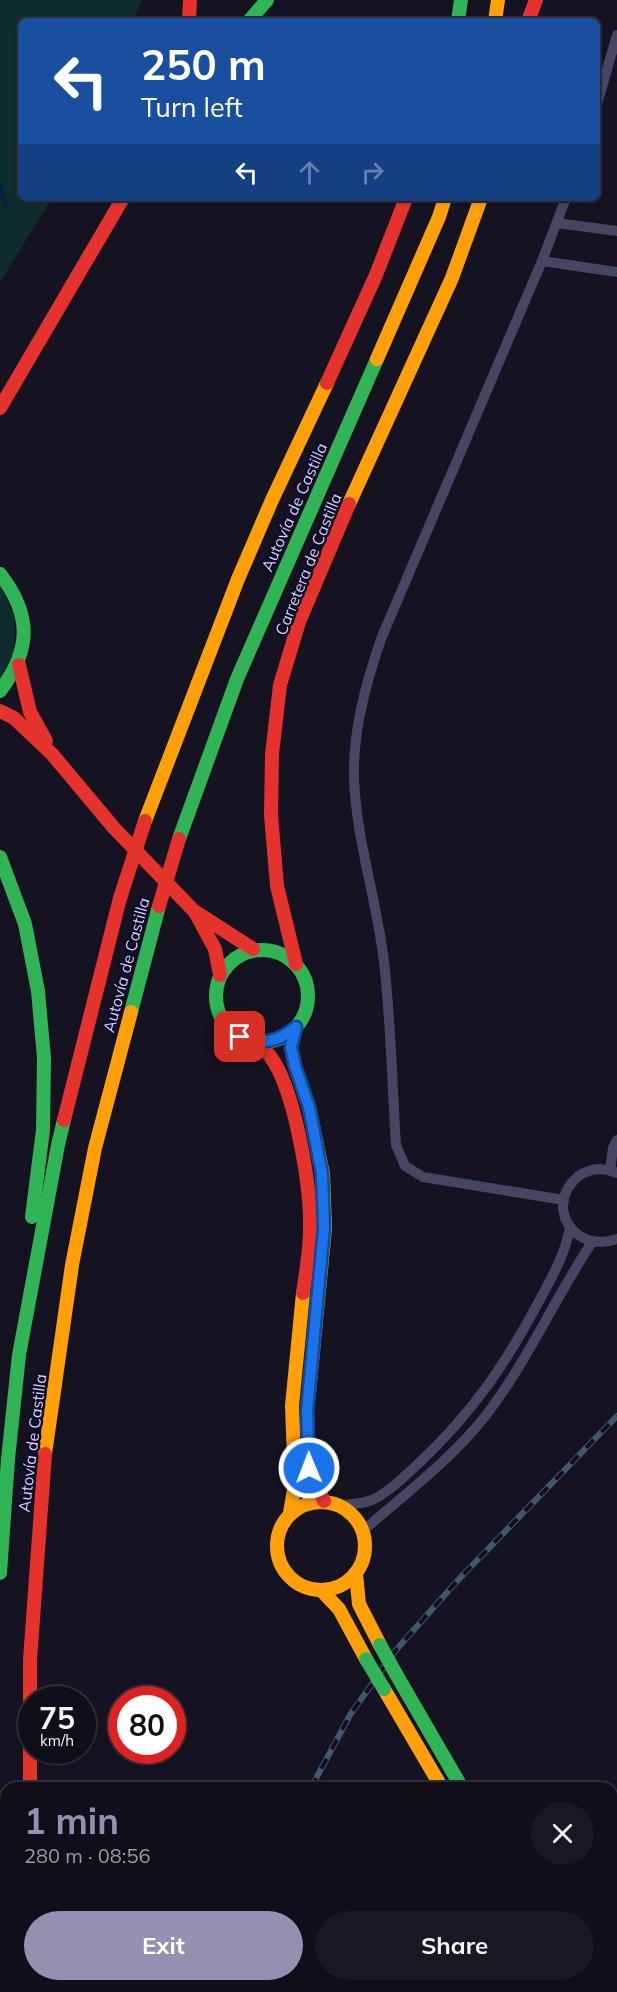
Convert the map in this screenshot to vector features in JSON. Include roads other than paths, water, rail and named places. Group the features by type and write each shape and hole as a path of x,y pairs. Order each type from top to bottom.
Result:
{"highway":[{"path":"189,18 190,0"},
{"path":"252,18 267,0"},
{"path":"458,18 461,0"},
{"path":"495,18 498,0"},
{"path":"529,18 536,0"},
{"path":"537,18 542,0"},
{"path":"0,408 121,201"},
{"path":"53,316 132,201"},
{"name":"Autovía de Castilla","path":"0,1573 8,1459 19,1355 58,1145 120,898 145,820 201,670 262,522 366,299 404,201"},
{"name":"Autovía de Castilla","path":"30,1782 30,1660 44,1459 72,1265 95,1148 159,906 180,839 237,679 435,227 451,201"},
{"name":"Carretera de Castilla","path":"296,964 277,886 271,815 272,754 280,685 299,622 328,550 447,288 480,201"},
{"path":"0,574 10,585 19,603 24,624 24,644 18,665 10,680 0,691"},
{"path":"18,665 30,711 52,754"},
{"path":"0,711 14,718 52,754 114,828 194,911 253,949 277,951 296,964 304,976 308,989 308,1003 296,1027 291,1047 309,1107 322,1174 324,1228 307,1411 309,1468 324,1501"},
{"path":"0,857 25,924 38,991 44,1058 43,1130 30,1226 19,1355"},
{"path":"194,911 215,949 220,975"},
{"path":"253,949 233,958 220,975 215,993 218,1010 226,1025 240,1037 257,1042 271,1041 284,1036 296,1027"},
{"path":"257,1042 270,1056 280,1074 293,1113 307,1188 310,1229 292,1406 295,1484 290,1514"},
{"path":"324,1501 341,1505 355,1515 364,1530 363,1561 356,1574 347,1583 322,1591 309,1589 287,1575 280,1563 277,1550 282,1524 290,1514 306,1504 324,1501"},
{"path":"356,1574 358,1599 363,1614 459,1782"},
{"path":"322,1591 339,1610 438,1782"}],"street":[{"path":"600,94 617,36"},
{"path":"564,1200 423,1178 405,1166 396,1145 384,962 358,819 354,777 356,735 366,683 381,639 542,261 565,201"},
{"path":"557,223 617,231"},
{"path":"542,261 617,272"},
{"path":"617,1140 613,1148 614,1171 592,1170 575,1178 564,1200 564,1212 570,1228 585,1240 608,1243 617,1239"},
{"path":"341,1505 374,1500 390,1489 444,1440 474,1406 500,1371 525,1328 565,1250 570,1228"},
{"path":"364,1530 423,1481 485,1416 512,1378 592,1242"}],"waterway":[{"path":"0,186 6,206"}],"railway":[{"path":"314,1782 350,1715 396,1650 458,1580 617,1416"}]}
